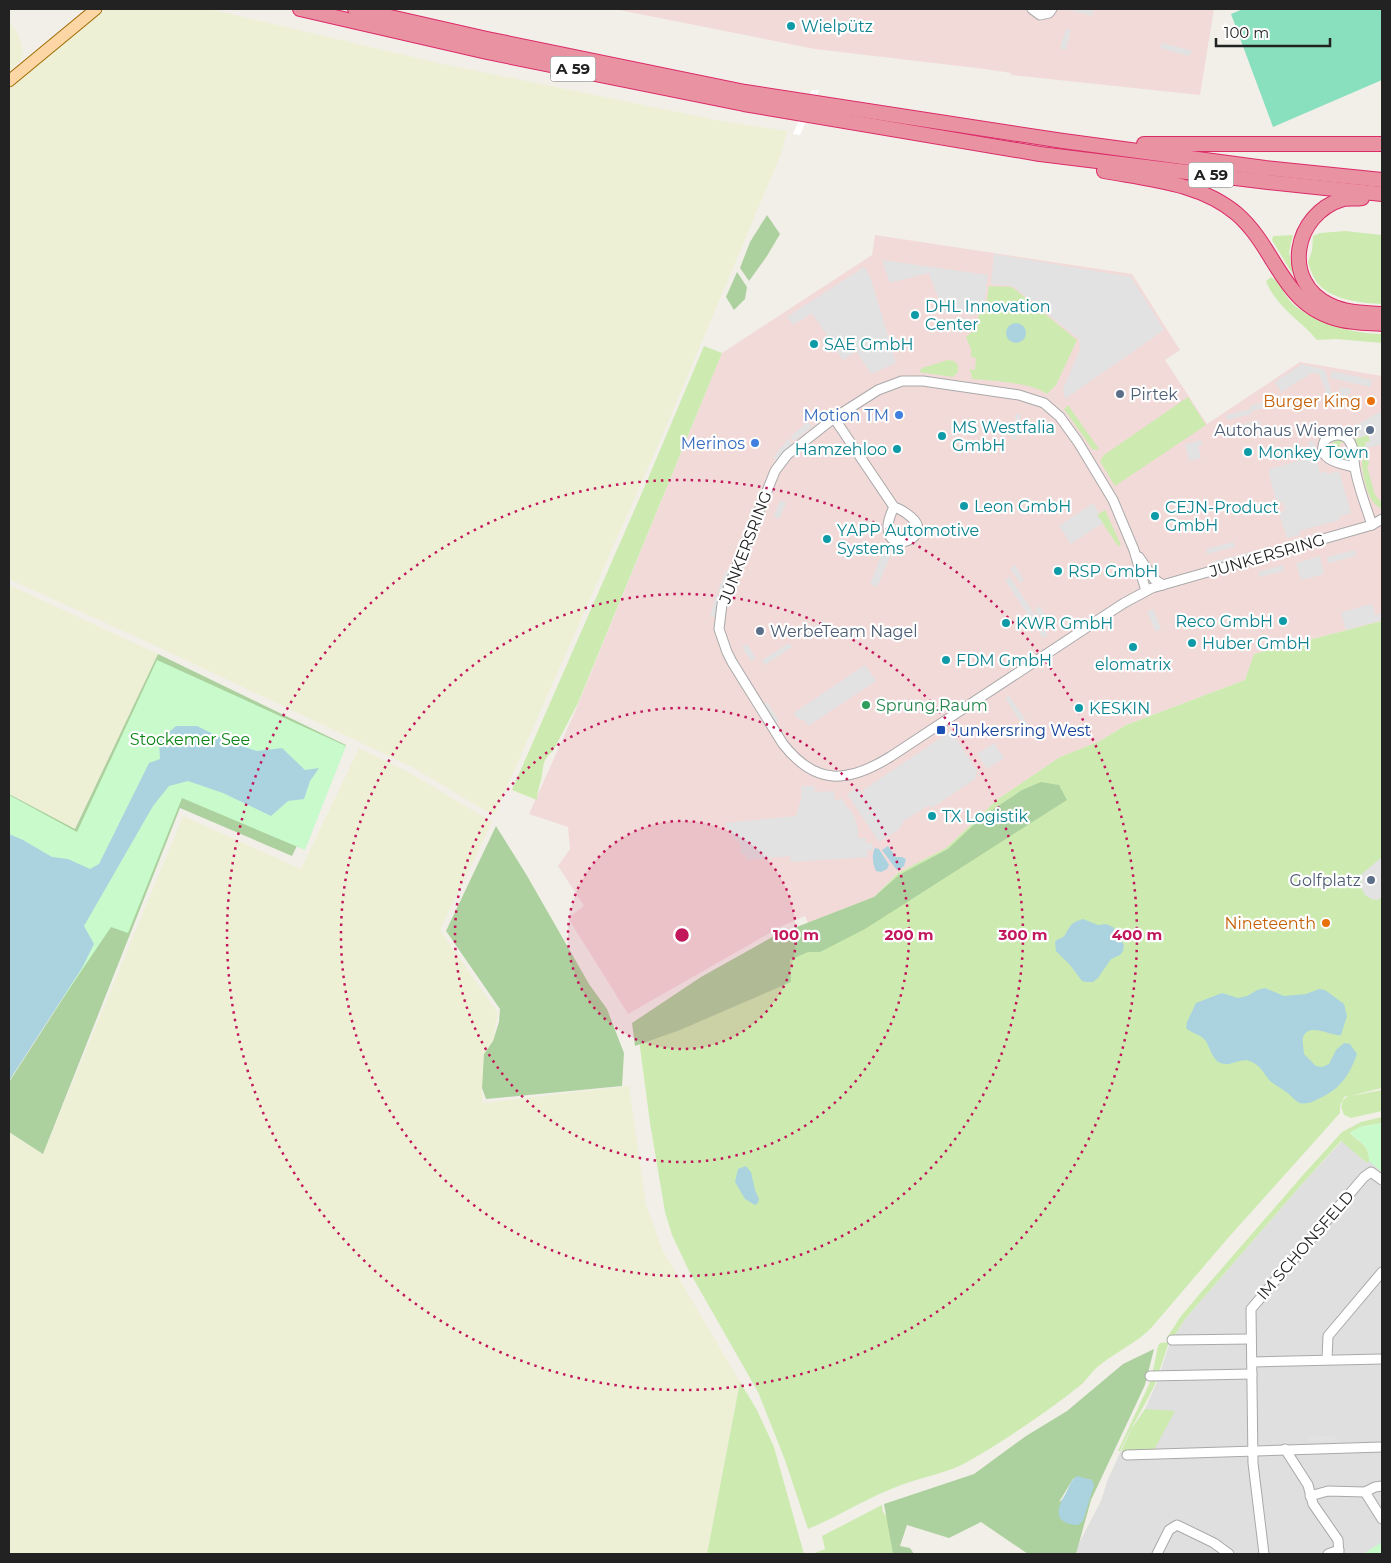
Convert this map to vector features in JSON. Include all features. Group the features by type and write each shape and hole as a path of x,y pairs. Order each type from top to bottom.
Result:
{"highway":[{"name":"A 59","path":"300,9 488,52 744,104 1040,154 1382,194"},
{"name":"A 59","path":"355,9 487,39 745,92 1063,141 1265,168 1382,180"},
{"path":"1063,141 1185,145 1382,145"},
{"path":"1040,154 1092,169 1164,182 1205,194 1236,213 1252,229 1288,286 1300,300 1311,308 1339,319 1382,324"},
{"path":"1382,199 1344,199 1325,207 1311,219 1305,228 1301,236 1298,253 1300,268 1306,282 1319,298 1328,305 1349,312 1382,314"}],"main road":[{"path":"9,80 96,9"}],"street":[{"path":"1032,9 1040,16 1049,13 1052,9"},
{"name":"JUNKERSRING","path":"1146,591 1134,550 1113,500 1078,442 1060,417 1044,403 1019,394 910,380 887,385 878,390 834,418 787,455 775,471 722,604 719,629 727,652 751,694 792,756 804,767 821,774 838,777 855,774 877,765 1094,622 1146,591 1372,525 1382,520"},
{"path":"834,418 894,508"},
{"path":"1354,467 1372,525"},
{"name":"JUNKERSRING","path":"1372,525 1382,525"},
{"name":"JUNKERSRING","path":"1134,550 1154,579 1163,585"},
{"name":"IM SCHONSFELD","path":"1264,1554 1253,1463 1250,1314 1253,1305 1364,1177 1371,1172 1382,1180"},
{"path":"1327,1359 1327,1338 1329,1333 1382,1273"},
{"path":"1172,1340 1251,1339"},
{"path":"1252,1362 1382,1359"},
{"path":"1150,1376 1252,1374"},
{"path":"1127,1455 1382,1447"},
{"path":"1285,1449 1308,1486 1310,1496 1338,1540 1339,1552 1328,1554"},
{"path":"1310,1496 1328,1491 1365,1492 1382,1486"},
{"path":"1365,1492 1382,1519"},
{"path":"1157,1554 1169,1530 1177,1525 1214,1543 1229,1554"}],"shaded area":[{"path":"614,9 1214,9 1200,95 1011,75 1011,73 985,69 815,49"},
{"path":"1066,9 1094,9 1092,16"},
{"path":"1066,29 1071,30 1066,50 1060,48"},
{"path":"1163,43 1193,51 1189,56 1160,48"},
{"path":"875,235 1132,274 1180,350 1165,360 1207,424 1300,362 1382,376 1382,621 1255,654 1245,680 1126,725 1100,741 1060,757 998,799 946,848 898,873 874,897 808,923 805,916 782,926 628,1014 568,918 584,906 558,866 570,849 568,827 529,814 574,714 722,353 872,255"},
{"path":"994,254 1131,277 1164,330 1065,399 1063,389 1080,349 1079,339 1013,286 991,284"},
{"path":"882,260 988,275 983,312 978,311 978,314 969,316 965,312 954,311 944,314 929,273 890,283"},
{"path":"864,267 870,276 896,363 871,374 856,351 843,360 812,313 793,325 787,317"},
{"path":"964,317 966,323 947,328 946,323"},
{"path":"1302,364 1325,370 1335,405 1332,406 1319,374 1312,373 1281,392 1275,382"},
{"path":"1332,371 1372,380 1370,387 1330,378"},
{"path":"1340,387 1351,389 1350,395 1347,394 1346,400 1341,399"},
{"path":"1277,399 1279,404 1252,411 1252,414 1227,420 1226,415"},
{"name":"Autohaus Wiemer","path":"1382,411 1382,444 1366,448 1365,443 1370,441 1368,435 1359,438 1356,425"},
{"path":"1016,414 1021,414 1016,440 1012,439"},
{"path":"1259,420 1261,425 1225,434 1224,429"},
{"path":"808,422 812,427 794,441 790,437"},
{"path":"788,439 792,443 778,461 773,458"},
{"path":"1201,440 1202,445 1198,446 1201,458 1189,461 1185,444"},
{"path":"1314,441 1318,454 1297,460 1293,444 1299,443 1302,454 1310,451 1308,442"},
{"path":"1316,456 1320,473 1326,471 1327,474 1339,471 1351,513 1339,517 1340,520 1299,531 1300,535 1287,538 1279,513 1285,510 1283,502 1277,503 1269,469"},
{"path":"780,500 786,503 779,519 774,516"},
{"path":"1093,503 1099,513 1097,515 1103,523 1071,544 1059,526"},
{"path":"1233,542 1235,547 1207,554 1206,549"},
{"path":"1271,547 1272,550 1213,565 1212,562"},
{"path":"1355,550 1356,556 1328,563 1327,557"},
{"path":"883,551 891,554 877,587 870,584"},
{"path":"1320,556 1324,574 1301,580 1296,563"},
{"path":"1015,565 1024,580 1020,583 1010,568"},
{"path":"1283,565 1284,571 1260,577 1258,572"},
{"path":"726,570 731,572 723,593 718,591"},
{"path":"1010,577 1048,635 1043,638 1005,580"},
{"path":"717,593 722,596 715,617 710,617"},
{"path":"1372,604 1375,615 1381,614 1382,620 1346,630 1341,612"},
{"path":"1040,606 1049,621 1044,624 1035,610"},
{"path":"1153,609 1161,629 1155,631 1147,611"},
{"path":"824,620 827,625 805,639 802,634"},
{"path":"789,643 792,647 765,665 762,660"},
{"path":"747,644 756,658 751,661 742,647"},
{"path":"865,665 876,681 808,726 805,721 797,718 794,713"},
{"path":"1009,695 1033,732 1029,735 1005,698"},
{"path":"767,702 779,721 774,724 762,705"},
{"path":"951,731 977,771 975,779 932,808 929,805 904,821 898,830 879,842 847,794 858,787 864,796 863,790"},
{"path":"994,743 1004,758 987,769 977,754"},
{"path":"801,786 814,786 815,792 834,791 835,801 841,798 854,816 858,838 866,838 866,843 872,843 873,850 867,850 868,857 791,862 790,856 746,860 746,855 741,854 739,841 736,841 724,823 796,816 801,799"},
{"name":"Golfplatz","path":"1382,857 1382,897 1378,900 1371,899 1365,895 1362,883 1358,877"},
{"path":"1382,1123 1382,1554 1076,1554 1078,1545 1101,1501 1108,1479 1121,1451 1132,1428 1145,1409 1157,1382 1169,1345 1185,1319 1302,1184 1342,1141 1367,1163"},
{"path":"1334,1435 1338,1441 1310,1441 1308,1437"}],"green space":[{"path":"106,9 210,9 438,63 721,121 787,131 781,154 663,434 494,816 412,767 9,579 9,88"},
{"path":"1243,9 1382,9 1382,80 1273,127 1231,14"},
{"path":"9,20 19,36 23,50 21,59 9,73"},
{"path":"767,215 780,234 749,281 740,268 750,242"},
{"path":"1345,231 1382,235 1382,304 1365,303 1337,296 1322,287 1313,276 1308,262 1312,251 1313,236 1320,233"},
{"path":"1293,235 1289,252 1293,275 1272,240 1273,236"},
{"path":"737,272 747,287 745,299 734,310 726,297"},
{"path":"1271,277 1277,282 1292,303 1311,316 1334,326 1359,332 1382,334 1382,343 1336,339 1317,340 1282,306 1270,290 1266,281"},
{"path":"989,286 1012,287 1077,340 1056,385 1047,394 1021,385 972,379 970,369 975,370 976,358 971,357 971,349 966,337 973,331 980,312 985,312"},
{"path":"704,346 722,353 578,703 553,751 545,761 537,800 512,790"},
{"path":"948,360 954,361 958,365 958,372 953,377 919,372 922,368"},
{"path":"1188,397 1206,425 1115,486 1100,461 1104,455"},
{"path":"1068,405 1099,449 1093,450 1064,409"},
{"path":"1368,435 1370,441 1365,443 1367,450 1359,451 1355,439"},
{"path":"1336,440 1345,443 1339,443 1346,458 1352,458 1351,461 1339,461 1339,453 1335,449 1329,452 1330,445"},
{"path":"1364,458 1368,458 1369,465 1367,466 1375,495 1382,503 1382,509 1370,497 1362,467"},
{"path":"1105,510 1121,545 1118,546 1097,515"},
{"path":"9,585 158,654 74,830 9,794"},
{"path":"1382,621 1382,1088 1350,1096 1382,1090 1382,1111 1351,1118 1344,1115 1341,1107 1343,1100 1348,1096 1344,1097 1340,1106 1340,1113 1228,1238 1152,1327 1140,1338 1097,1367 1082,1384 1055,1405 969,1461 944,1472 889,1490 808,1529 785,1460 758,1392 689,1271 672,1235 665,1212 650,1123 638,1032 808,923 874,897 898,873 946,848 998,799 1060,757 1100,741 1126,725 1245,680 1254,654"},
{"path":"158,654 346,745 292,856 180,808 43,1154 9,1132 9,1082 82,969 94,944 84,926 154,806 169,786 188,781 223,793 271,816 289,802 304,799 310,781 319,768 305,770 282,747 257,751 230,741 197,725 176,726 159,741 160,759 149,763 99,864 90,869 68,859 52,856 9,834 9,794 75,829"},
{"name":"Stockemer See","path":"157,660 346,746 305,850 182,798 128,933 111,927 9,1078 9,795 77,832"},
{"path":"359,748 410,773 492,822 440,930 498,1013 493,1041 484,1054 483,1103 629,1086 646,1205 663,1251 740,1382 707,1554 9,1554 9,1132 43,1154 183,816 301,869"},
{"path":"1041,782 1059,785 1067,800 865,929 820,952 808,952 790,960 791,982 680,1030 635,1046 632,1023 701,977 776,935 874,897 899,875 948,849 983,816 1022,790"},
{"path":"496,826 526,874 589,984 607,1009 624,1053 622,1086 486,1099 482,1088 484,1054 493,1041 499,1022 500,1009 446,931"},
{"path":"1382,1117 1382,1123 1360,1127 1350,1133 1366,1148 1369,1161 1367,1163 1341,1141 1185,1319 1173,1338 1166,1339 1181,1316 1197,1297 1342,1132 1361,1122"},
{"path":"1382,1123 1382,1172 1369,1161 1368,1152 1364,1145 1350,1133 1360,1127"},
{"path":"1169,1342 1158,1375 1152,1375 1158,1346 1160,1343"},
{"path":"1154,1349 1145,1385 1091,1500 1076,1554 1028,1554 981,1522 949,1538 907,1525 900,1546 910,1548 914,1554 893,1554 884,1504 974,1474 1026,1436 1067,1411 1123,1364","holes":["1077,1477 1092,1480 1059,1502 1073,1479"]},
{"path":"1152,1378 1157,1378 1156,1382 1120,1451 1118,1451"},
{"path":"740,1382 757,1410 774,1447 804,1554 707,1554"},
{"path":"1145,1409 1175,1411 1154,1450 1121,1451 1132,1428"},
{"path":"882,1505 883,1512 887,1517 893,1554 812,1554 825,1549 822,1536"},
{"path":"1382,1542 1382,1554 1363,1554"}],"water":[{"path":"1016,323 1023,326 1026,333 1023,340 1016,343 1009,340 1006,333 1009,326"},
{"name":"Stockemer See","path":"176,726 197,726 230,742 257,751 282,748 305,770 319,768 310,781 304,799 288,801 271,816 223,793 188,781 169,786 153,806 84,926 94,944 82,968 9,1081 9,834 52,857 68,859 90,869 99,864 149,763 160,759 159,741"},
{"path":"888,846 896,857 906,859 904,866 898,870 882,850"},
{"path":"875,848 879,849 889,865 887,869 881,872 876,871 874,866 873,856"},
{"path":"1083,919 1098,925 1106,924 1113,927 1124,945 1120,955 1111,959 1093,982 1082,981 1056,951 1055,942 1064,936 1073,923"},
{"path":"1265,988 1284,996 1306,994 1319,989 1325,990 1344,1004 1347,1016 1341,1035 1315,1030 1306,1033 1303,1038 1304,1054 1316,1066 1322,1067 1329,1064 1336,1050 1344,1043 1350,1044 1357,1054 1342,1083 1316,1100 1305,1104 1298,1102 1270,1081 1258,1066 1249,1061 1242,1060 1229,1064 1221,1063 1212,1055 1201,1036 1186,1028 1196,1003 1222,993 1238,998"},
{"path":"746,1166 751,1172 759,1199 755,1205 745,1199 735,1182 738,1169"},
{"path":"1077,1476 1092,1480 1094,1485 1083,1521 1078,1525 1064,1522 1059,1515 1060,1505"}],"pier":[{"path":"812,90 819,90 800,135 793,134"}],"place":[{"name":"Wielpütz","path":"791,26"},
{"name":"DHL Innovation Center","path":"915,315"},
{"name":"SAE GmbH","path":"814,344"},
{"name":"Pirtek","path":"1120,394"},
{"name":"Burger King","path":"1371,401"},
{"name":"Motion TM","path":"899,415"},
{"name":"Autohaus Wiemer","path":"1370,430"},
{"name":"MS Westfalia GmbH","path":"942,436"},
{"name":"Merinos","path":"755,443"},
{"name":"Hamzehloo","path":"897,449"},
{"name":"Monkey Town","path":"1248,452"},
{"name":"Leon GmbH","path":"964,506"},
{"name":"CEJN-Product GmbH","path":"1155,516"},
{"name":"YAPP Automotive Systems","path":"827,539"},
{"name":"RSP GmbH","path":"1058,571"},
{"name":"Reco GmbH","path":"1283,621"},
{"name":"KWR GmbH","path":"1006,623"},
{"name":"WerbeTeam Nagel","path":"760,631"},
{"name":"Huber GmbH","path":"1192,643"},
{"name":"elomatrix","path":"1133,647"},
{"name":"FDM GmbH","path":"946,660"},
{"name":"Sprung.Raum","path":"866,705"},
{"name":"KESKIN","path":"1079,708"},
{"name":"Junkersring West","path":"941,730"},
{"name":"TX Logistik","path":"932,816"},
{"name":"Golfplatz","path":"1371,880"},
{"name":"Nineteenth","path":"1326,923"}]}
